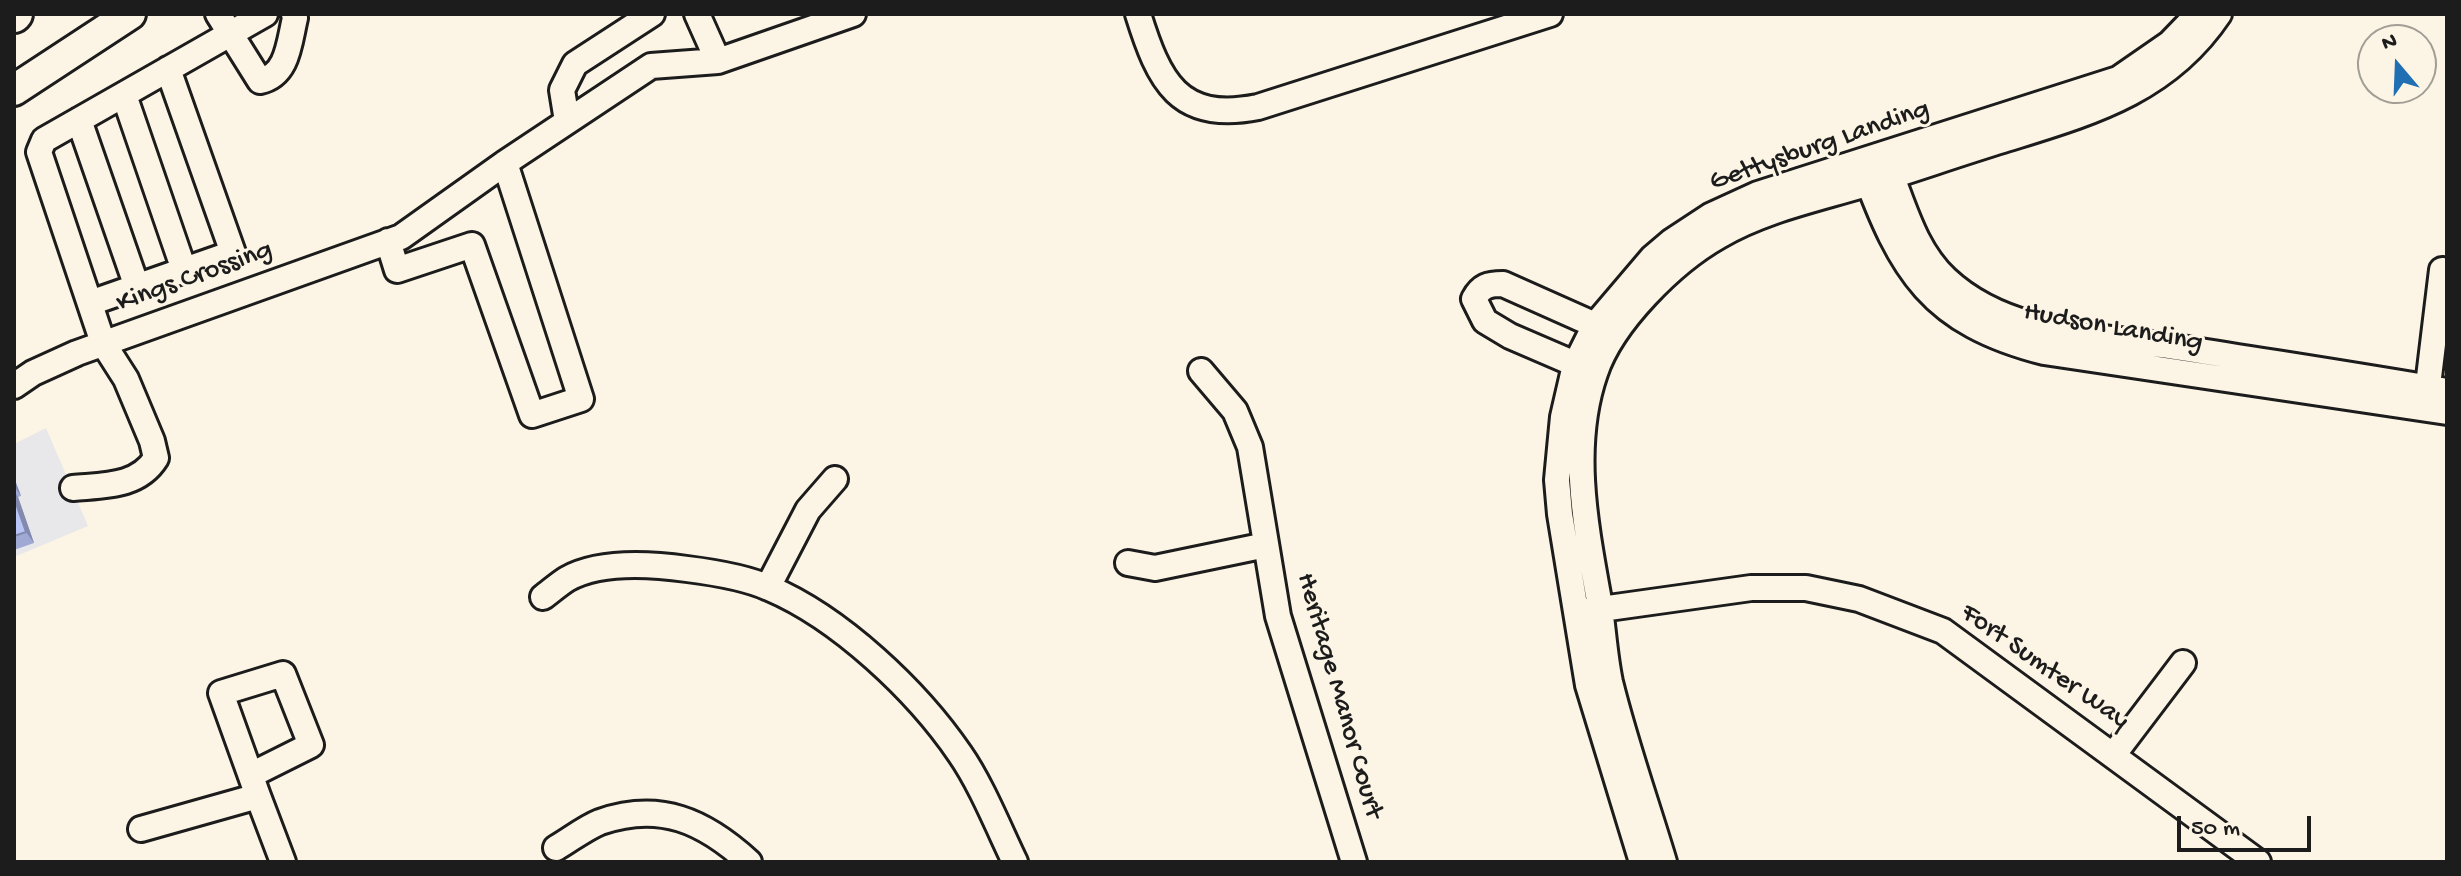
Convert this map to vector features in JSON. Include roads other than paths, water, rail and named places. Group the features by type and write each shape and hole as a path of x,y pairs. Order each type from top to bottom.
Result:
{"main road":[{"path":"14,90 130,14"}],"street":[{"path":"73,488 137,478 149,469 156,458 126,379 103,343 39,152 44,140 168,69 224,24 265,14"},
{"path":"224,24 260,81 272,78 281,70 294,14"},
{"path":"567,121 562,90 575,64 652,14"},
{"path":"697,14 718,61"},
{"name":"Kings Crossing","path":"14,386 33,373 103,343 395,239 651,66 718,61 853,14"},
{"path":"1138,14 1147,44 1171,89 1207,110 1233,112 1258,107 1550,14"},
{"name":"Gettysburg Landing","path":"1876,169 2118,79 2170,43 2198,14"},
{"name":"Gettysburg Landing","path":"1664,862 1588,611 1557,480 1560,432 1585,368 1604,331 1652,258 1710,216 1758,194 1876,169 2114,103 2152,82 2183,56 2219,14"},
{"path":"168,69 246,291"},
{"path":"124,95 184,270"},
{"path":"79,120 137,287"},
{"path":"395,239 397,270 472,245 532,415 581,399 505,163"},
{"name":"Hudson Landing","path":"1876,169 1899,253 1913,275 1941,303 1985,334 2044,352 2436,400"},
{"path":"90,303 233,253"},
{"path":"2436,400 2442,270"},
{"path":"1585,368 1510,336 1485,321 1478,313 1474,299 1479,290 1489,284 1503,284 1604,331"},
{"name":"Heritage Manor Court","path":"1201,371 1235,411 1250,447 1278,616 1354,862"},
{"path":"768,587 808,510 835,479"},
{"path":"1128,563 1155,568 1266,545"},
{"path":"543,597 578,574 621,565 663,565 768,587 827,620 857,643 936,722 962,756 1015,862"},
{"name":"Fort Sumter Way","path":"1588,611 1751,588 1806,588 1859,599 1943,631 2258,862"},
{"name":"Gettysburg Landing","path":"1588,611 1588,685 1642,862"},
{"path":"2114,754 2183,663"},
{"path":"141,829 255,785 283,862"},
{"path":"556,848 597,823 628,815 658,813 692,823 722,837 749,862"}]}
